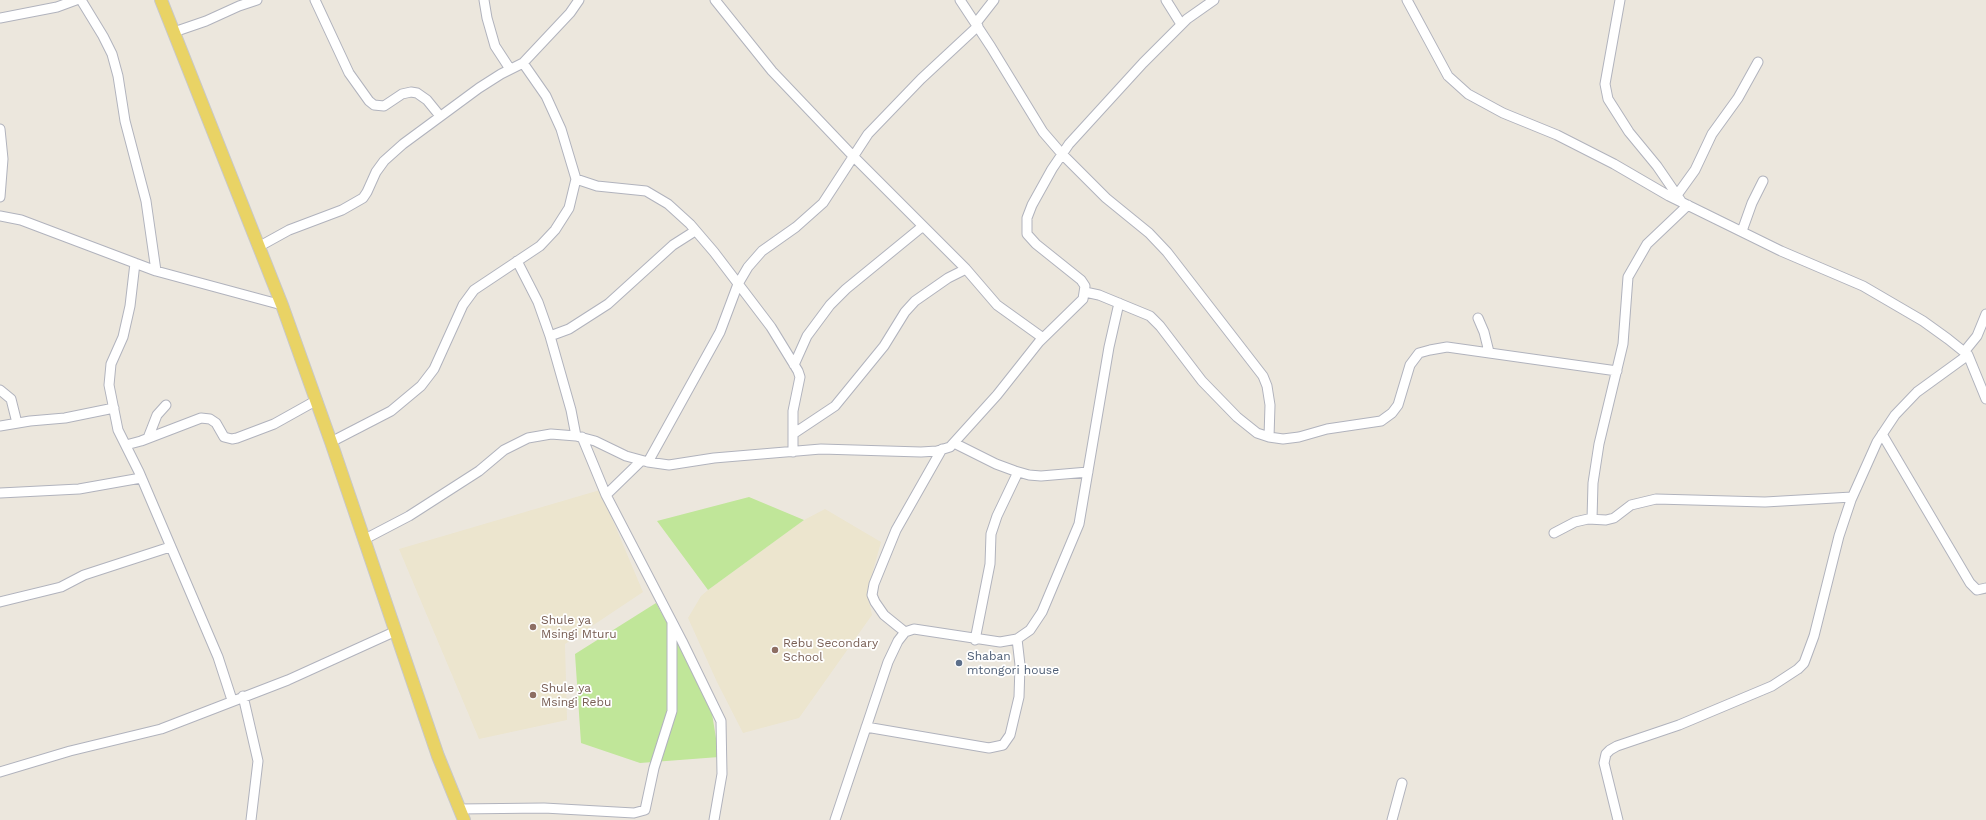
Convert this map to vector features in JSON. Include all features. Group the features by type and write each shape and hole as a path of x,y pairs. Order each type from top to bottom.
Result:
{"main road":[{"path":"161,0 260,246 282,305 317,400 438,756 462,814"}],"street":[{"path":"0,18 57,7 76,0"},
{"path":"81,0 112,54 118,76 125,121 146,201 156,271"},
{"path":"174,32 206,21 239,6 257,0"},
{"path":"315,0 349,73 369,101 374,105 384,106 402,94 418,93 427,100 440,116"},
{"path":"484,0 487,18 495,46 510,70"},
{"path":"260,246 289,230 342,210 363,198 368,192 376,172 384,161 440,116 479,88 523,63 570,14 579,0"},
{"path":"715,0 772,71 853,156 966,269 998,305 1043,338"},
{"path":"960,0 1043,132 1062,154 1106,198 1149,234 1167,252 1263,376 1267,386 1270,405 1269,438"},
{"path":"606,495 644,461 720,332 738,284 748,267 762,251 796,227 823,203 868,134 894,106 977,25 994,0"},
{"path":"1166,0 1181,24"},
{"path":"365,539 409,516 479,471 504,450 528,438 551,434 579,436 644,461 669,465 714,458 821,449 921,452 942,449 954,443 997,395 1043,338 1079,303 1085,292 1085,286 1081,280 1036,244 1027,234 1027,218 1032,205 1062,154 1084,127 1181,24 1214,0"},
{"path":"1407,0 1448,76 1468,94 1503,113 1557,135 1781,251 1863,286 1923,322 1948,339 1966,354 1986,399"},
{"path":"1620,0 1605,84 1608,99 1629,132 1682,200"},
{"path":"1592,519 1593,483 1598,452 1622,344 1628,277 1647,244 1682,200 1712,134 1738,98 1758,62"},
{"path":"331,442 391,411 421,386 434,369 463,305 474,290 540,246 556,230 569,208 576,179 561,129 546,96 523,63"},
{"path":"0,129 3,159 0,197"},
{"path":"576,179 597,186 646,191 668,204 695,231 738,284 771,327 800,377 794,402 793,452"},
{"path":"1742,231 1752,202 1763,181"},
{"path":"0,216 22,220 156,271 282,305"},
{"path":"794,365 807,336 830,305 846,289 923,226"},
{"path":"550,336 569,329 608,304 673,245 695,231"},
{"path":"517,261 538,302 550,336 579,436 606,495 672,622 721,721 722,774 714,820"},
{"path":"135,263 130,306 124,331 111,364 109,385 118,430 141,478 218,658 232,700"},
{"path":"793,434 835,406 884,346 905,312 915,301 948,278 966,269"},
{"path":"1085,292 1099,295 1150,316 1160,326 1202,381 1237,417 1257,433 1269,438 1283,439 1327,429 1381,421 1392,413 1398,405 1410,365 1419,353 1447,347 1617,371"},
{"path":"835,820 888,662 898,641 905,632 914,629 975,640 1000,642 1017,639 1030,630 1042,612 1079,524 1109,347 1119,303"},
{"path":"1618,820 1604,763 1606,754 1610,750 1617,746 1679,725 1772,686 1798,669 1804,662 1814,636 1839,536 1852,496 1882,434 1894,415 1916,392 1966,354 1986,314"},
{"path":"1478,318 1484,332 1489,352"},
{"path":"0,390 11,399 17,423"},
{"path":"126,445 201,418 207,418 216,423 224,437 232,439 237,438 279,422 317,400"},
{"path":"148,438 157,415 166,404"},
{"path":"0,426 65,418 114,408"},
{"path":"1882,434 1970,583 1977,590 1986,588"},
{"path":"954,443 1018,472 1041,476 1088,472"},
{"path":"905,632 884,616 872,596 874,584 896,530 942,449"},
{"path":"975,640 990,564 991,534 997,516 1018,472"},
{"path":"0,493 79,489 141,478"},
{"path":"1554,533 1575,522 1592,519 1606,520 1614,518 1631,505 1656,499 1765,502 1852,496"},
{"path":"0,602 61,587 84,575 170,547"},
{"path":"462,814 544,808 592,816 634,813 645,810 654,768 672,711 672,622"},
{"path":"0,772 70,751 161,729 232,700 295,677 396,631"},
{"path":"866,727 989,748 1003,745 1010,735 1019,697 1020,666 1017,639"},
{"path":"243,696 258,761 251,820"},
{"path":"1392,820 1402,783"}],"shaded area":[{"path":"600,490 643,592 565,644 567,720 479,739 399,549"},
{"name":"Rebu Secondary School","path":"825,509 881,542 867,592 872,615 799,718 743,733 717,682 688,618 701,596 708,590 804,520"}],"green space":[{"path":"749,497 804,520 708,590 657,521"},
{"path":"656,603 710,701 719,757 640,763 581,743 575,654"}],"place":[{"name":"Shule ya Msingi Mturu","path":"533,627"},
{"name":"Rebu Secondary School","path":"775,650"},
{"name":"Shaban mtongori house","path":"959,663"},
{"name":"Shule ya Msingi Rebu","path":"533,695"}]}
